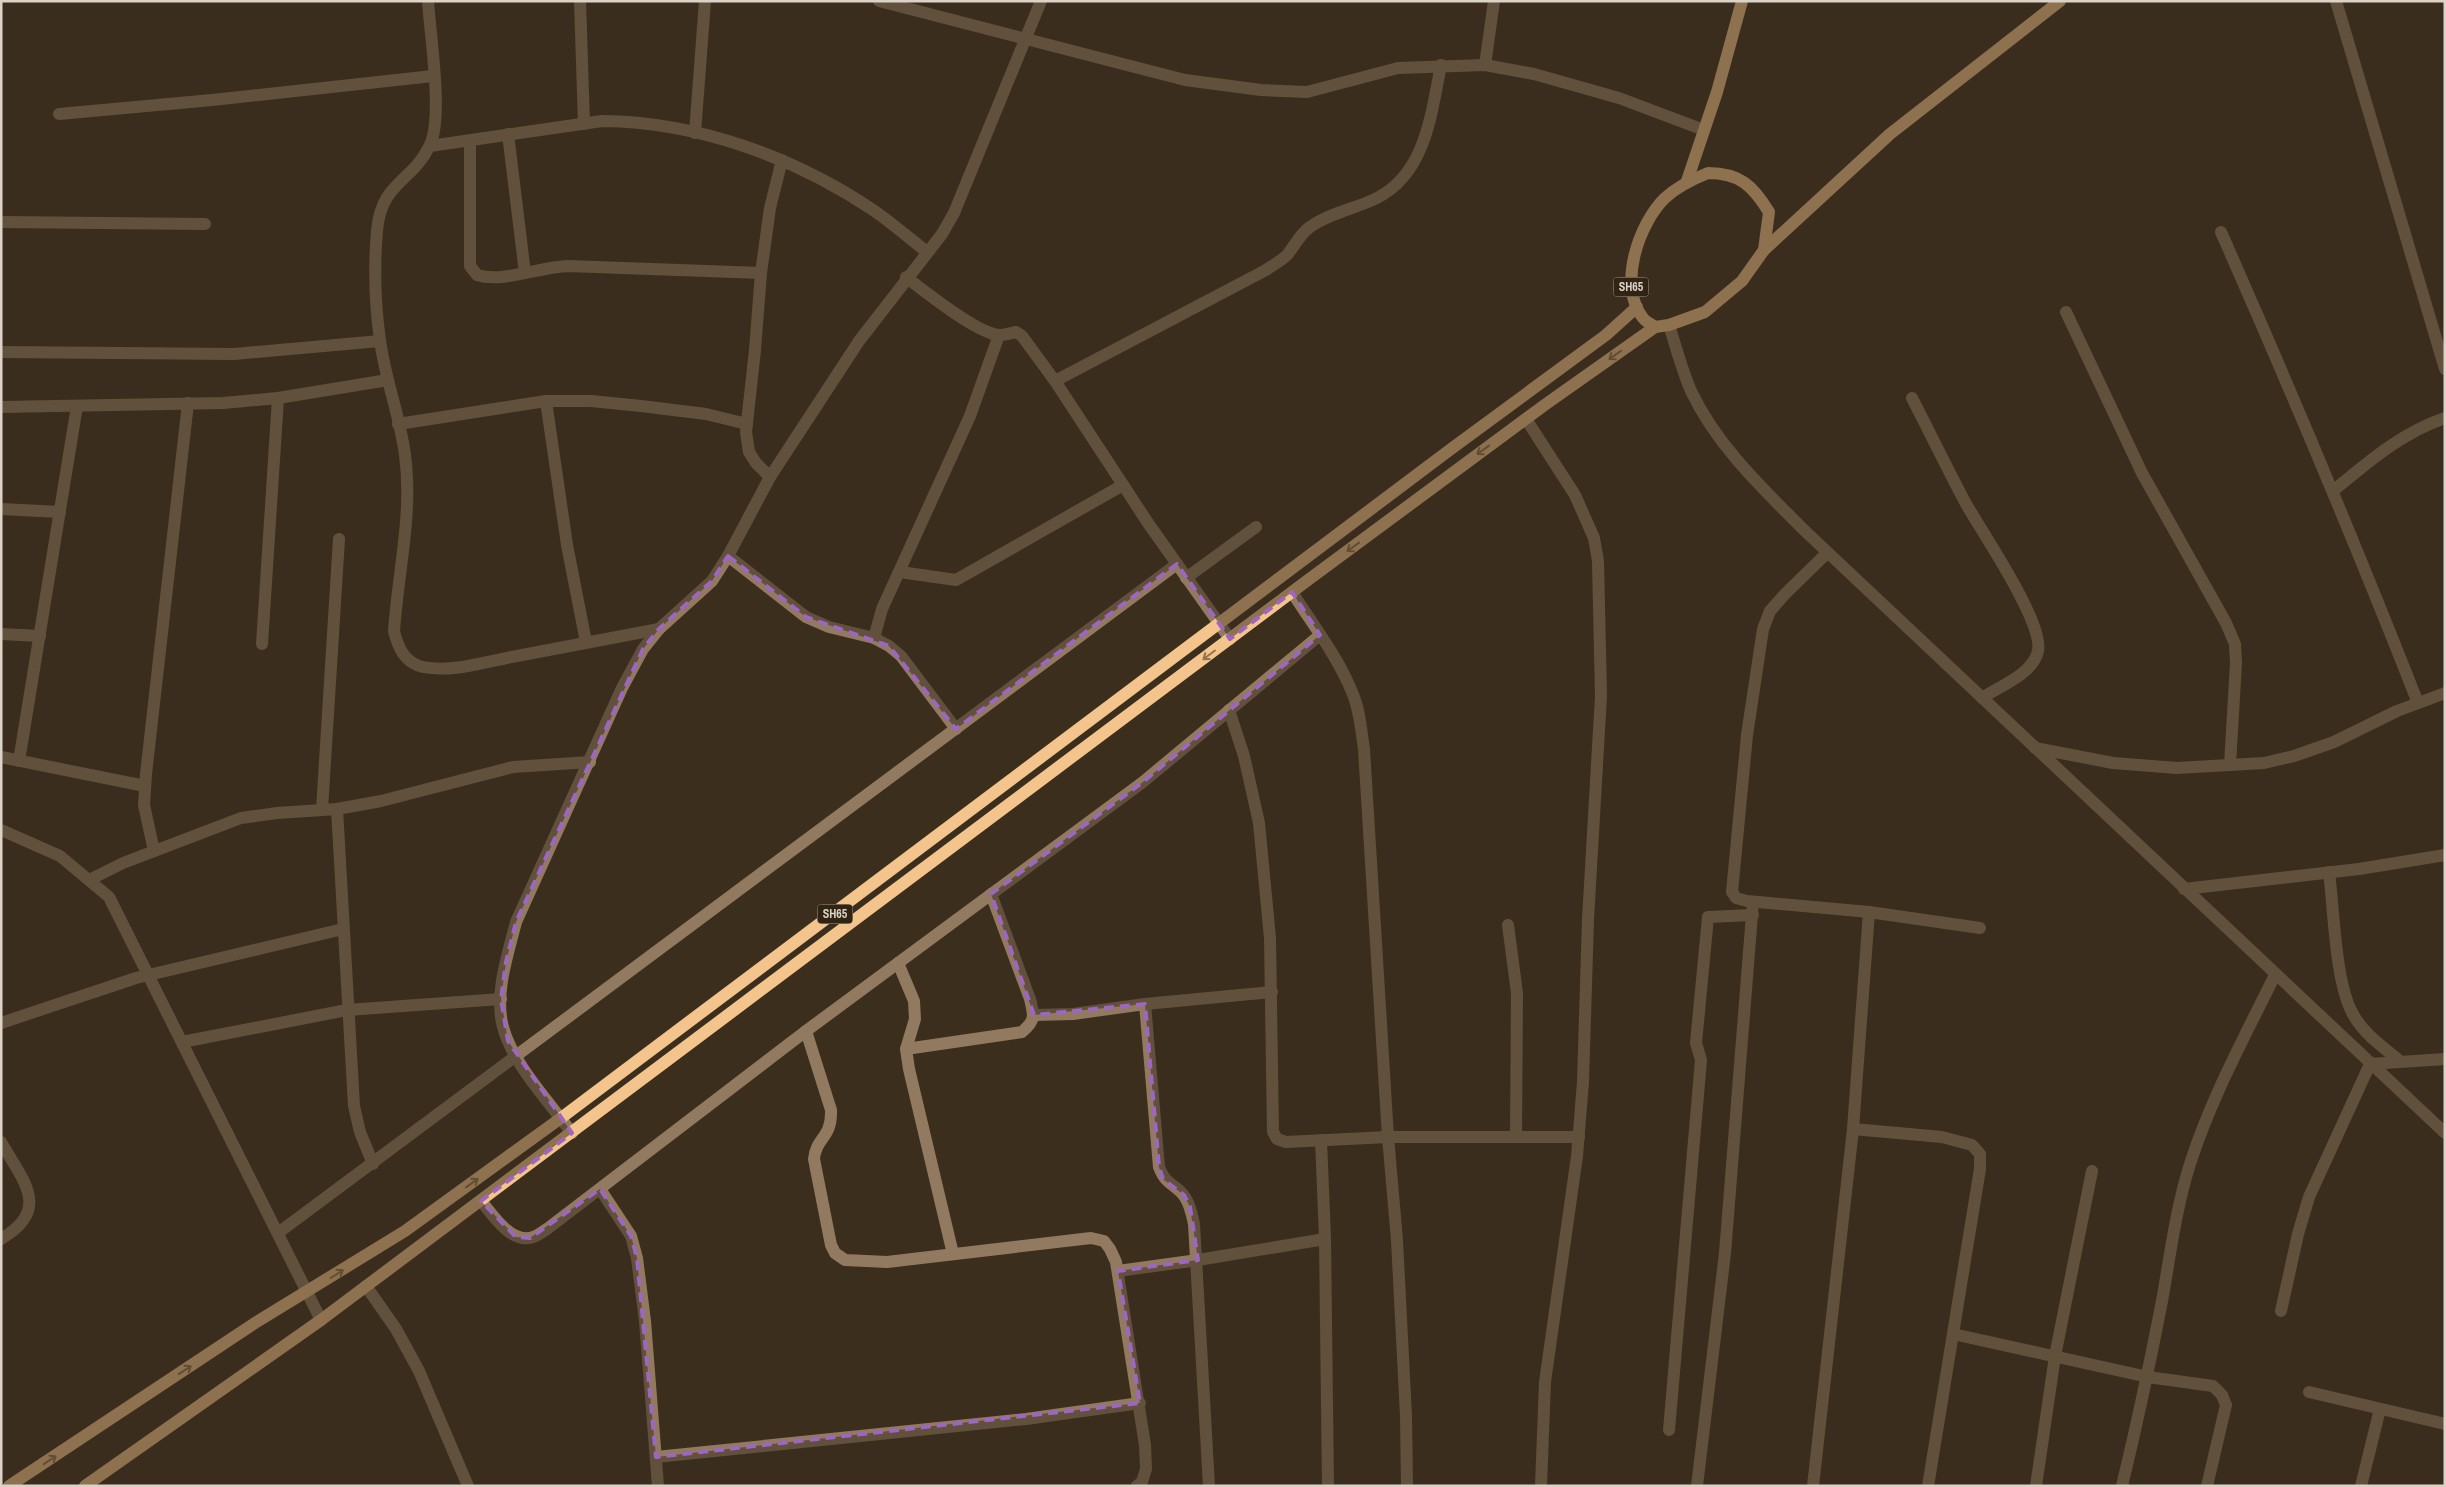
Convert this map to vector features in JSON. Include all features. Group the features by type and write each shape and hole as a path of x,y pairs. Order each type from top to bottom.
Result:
{"main road":[{"path":"1687,182 1742,1"},
{"path":"1764,250 1890,134 2060,1"},
{"name":"SH65","path":"85,1486 321,1320 1292,592 1526,419 1655,327 1669,325 1705,312 1742,281 1764,250 1769,212 1756,191 1741,180 1724,173 1708,173 1687,182 1664,198 1648,222 1634,252 1631,288 1643,319 1655,327"},
{"name":"SH65","path":"9,1486 255,1323 405,1232 561,1118 1218,623 1606,336 1637,307"}],"street":[{"path":"428,1 436,108 430,146 421,161 392,187 380,213 376,263 380,341 405,454 408,492 407,524 394,631 398,648 410,661 423,666 442,668 475,664 659,629"},
{"path":"580,1 584,124"},
{"path":"696,133 706,1"},
{"path":"879,1 1185,80 1261,90 1307,92 1398,68 1484,65 1534,74 1619,98 1704,130"},
{"path":"572,1133 517,1056 502,1026 501,999 506,962 516,922 622,688 643,649 659,629 712,581 728,556 770,477 859,341 906,277 942,234 954,213 1041,1"},
{"path":"1484,65 1494,1"},
{"path":"2336,1 2445,369"},
{"path":"1055,382 1266,270 1287,255 1309,228 1379,197 1393,187 1408,172 1418,156 1427,129 1441,66"},
{"path":"58,114 212,100 433,76"},
{"path":"430,146 584,124 629,121 671,127 748,147 782,160 873,210 927,252"},
{"path":"508,134 525,273"},
{"path":"470,140 470,266 477,275 485,278 498,278 525,273 539,268 568,266 761,273"},
{"path":"770,477 756,463 749,452 746,442 761,273 770,208 782,160"},
{"path":"1,222 205,224"},
{"path":"2221,232 2333,491 2418,704"},
{"path":"906,277 950,310 999,335 1016,332 1022,336 1055,382 1186,578 1230,639"},
{"path":"2066,312 2142,473 2226,623 2235,644 2236,663 2230,765"},
{"path":"1669,325 1692,391 1714,430 1748,474 1827,552 2445,1133"},
{"path":"874,638 882,609 970,416 999,335"},
{"path":"1,352 234,354 380,341"},
{"path":"1,407 188,403 278,398 388,380"},
{"path":"262,644 278,398"},
{"path":"1912,398 1967,505 2012,581 2037,636 2038,648 2035,660 2027,670 1982,698"},
{"path":"398,424 546,401 591,401 706,414 747,424"},
{"path":"546,401 567,545 586,642"},
{"path":"154,851 144,805 188,403"},
{"path":"19,761 77,406"},
{"path":"2333,491 2408,433 2445,418"},
{"path":"1526,419 1587,518 1594,538 1598,561 1601,696 1579,1137 1545,1382 1541,1486"},
{"path":"900,572 956,580 1123,485"},
{"path":"1,510 60,512"},
{"path":"1186,578 1256,527"},
{"path":"322,810 339,539"},
{"path":"1753,908 1736,898 1732,892 1732,885 1747,735 1763,628 1770,611 1784,594 1827,552"},
{"path":"728,556 806,617 842,631 874,638 889,646 901,656 956,729"},
{"path":"278,1234 1177,564"},
{"path":"1292,592 1344,674 1359,712 1366,787 1388,1137 1397,1240 1406,1416 1407,1486"},
{"path":"1,634 40,636"},
{"path":"481,1201 501,1224 516,1237 530,1238 600,1189 806,1031 1143,782 1320,635"},
{"path":"2035,748 2113,763 2177,768 2264,762 2294,756 2334,742 2363,726 2445,693"},
{"path":"1229,710 1244,756 1259,823 1270,938 1273,1132 1277,1139 1286,1142 1388,1137 1579,1137"},
{"path":"1,756 146,786"},
{"path":"89,880 154,851 241,818 336,809 381,801 513,767 590,762"},
{"path":"336,809 354,1106 360,1132 373,1164"},
{"path":"1,830 60,856 109,897 321,1320"},
{"path":"2184,889 2329,872 2445,855"},
{"path":"2329,872 2341,977 2347,1000 2353,1015 2366,1033 2400,1061"},
{"path":"906,1049 1022,1032 1032,1024 1034,1015 991,894"},
{"path":"1697,1486 1725,1252 1753,908"},
{"path":"1669,1430 1701,1060 1696,1043 1708,917 1753,908 1869,912 1980,928"},
{"path":"1813,1486 1854,1129 1869,912"},
{"path":"1508,925 1517,993 1516,1137"},
{"path":"1,1023 149,976 343,930"},
{"path":"898,963 914,1001 915,1019 906,1049 953,1254"},
{"path":"2122,1486 2148,1377 2181,1196 2190,1163 2230,1066 2275,975"},
{"path":"1034,1015 1073,1014 1145,1004 1272,992"},
{"path":"182,1042 347,1010 501,999"},
{"path":"1145,1004 1159,1167 1163,1179 1184,1195 1190,1207 1198,1260 1209,1486"},
{"path":"806,1031 831,1110 828,1134 815,1149 814,1159 831,1245 835,1253 845,1260 887,1262 1091,1238 1104,1241 1110,1249 1118,1271 1140,1403 1146,1469 1142,1482 1137,1486"},
{"path":"2370,1064 2445,1060"},
{"path":"2281,1312 2298,1234 2309,1197 2370,1064"},
{"path":"1854,1129 1942,1137 1972,1145 1980,1154 1980,1169 1928,1486"},
{"path":"1321,1140 1325,1239 1328,1486"},
{"path":"1,1142 28,1190 31,1206 25,1221 1,1239"},
{"path":"2036,1486 2055,1356 2092,1171"},
{"path":"600,1189 631,1236 637,1258 646,1321 658,1486"},
{"path":"1118,1271 1325,1239"},
{"path":"366,1286 396,1329 419,1371 468,1486"},
{"path":"1953,1334 2148,1377 2213,1386 2222,1395 2226,1406 2207,1486"},
{"path":"2309,1392 2445,1424"},
{"path":"656,1457 996,1422 1140,1403"},
{"path":"2361,1486 2380,1408"}],"highlighted area":[{"path":"728,556 806,617 889,646 956,729 1177,564 1230,639 1292,592 1320,635 1143,782 991,894 1034,1015 1145,1004 1159,1167 1163,1179 1184,1195 1190,1207 1198,1260 1118,1271 1140,1403 656,1457 637,1258 631,1236 600,1189 530,1238 516,1237 481,1201 572,1133 508,1041 501,999 506,962 516,922 643,649 659,629 712,581"}]}
